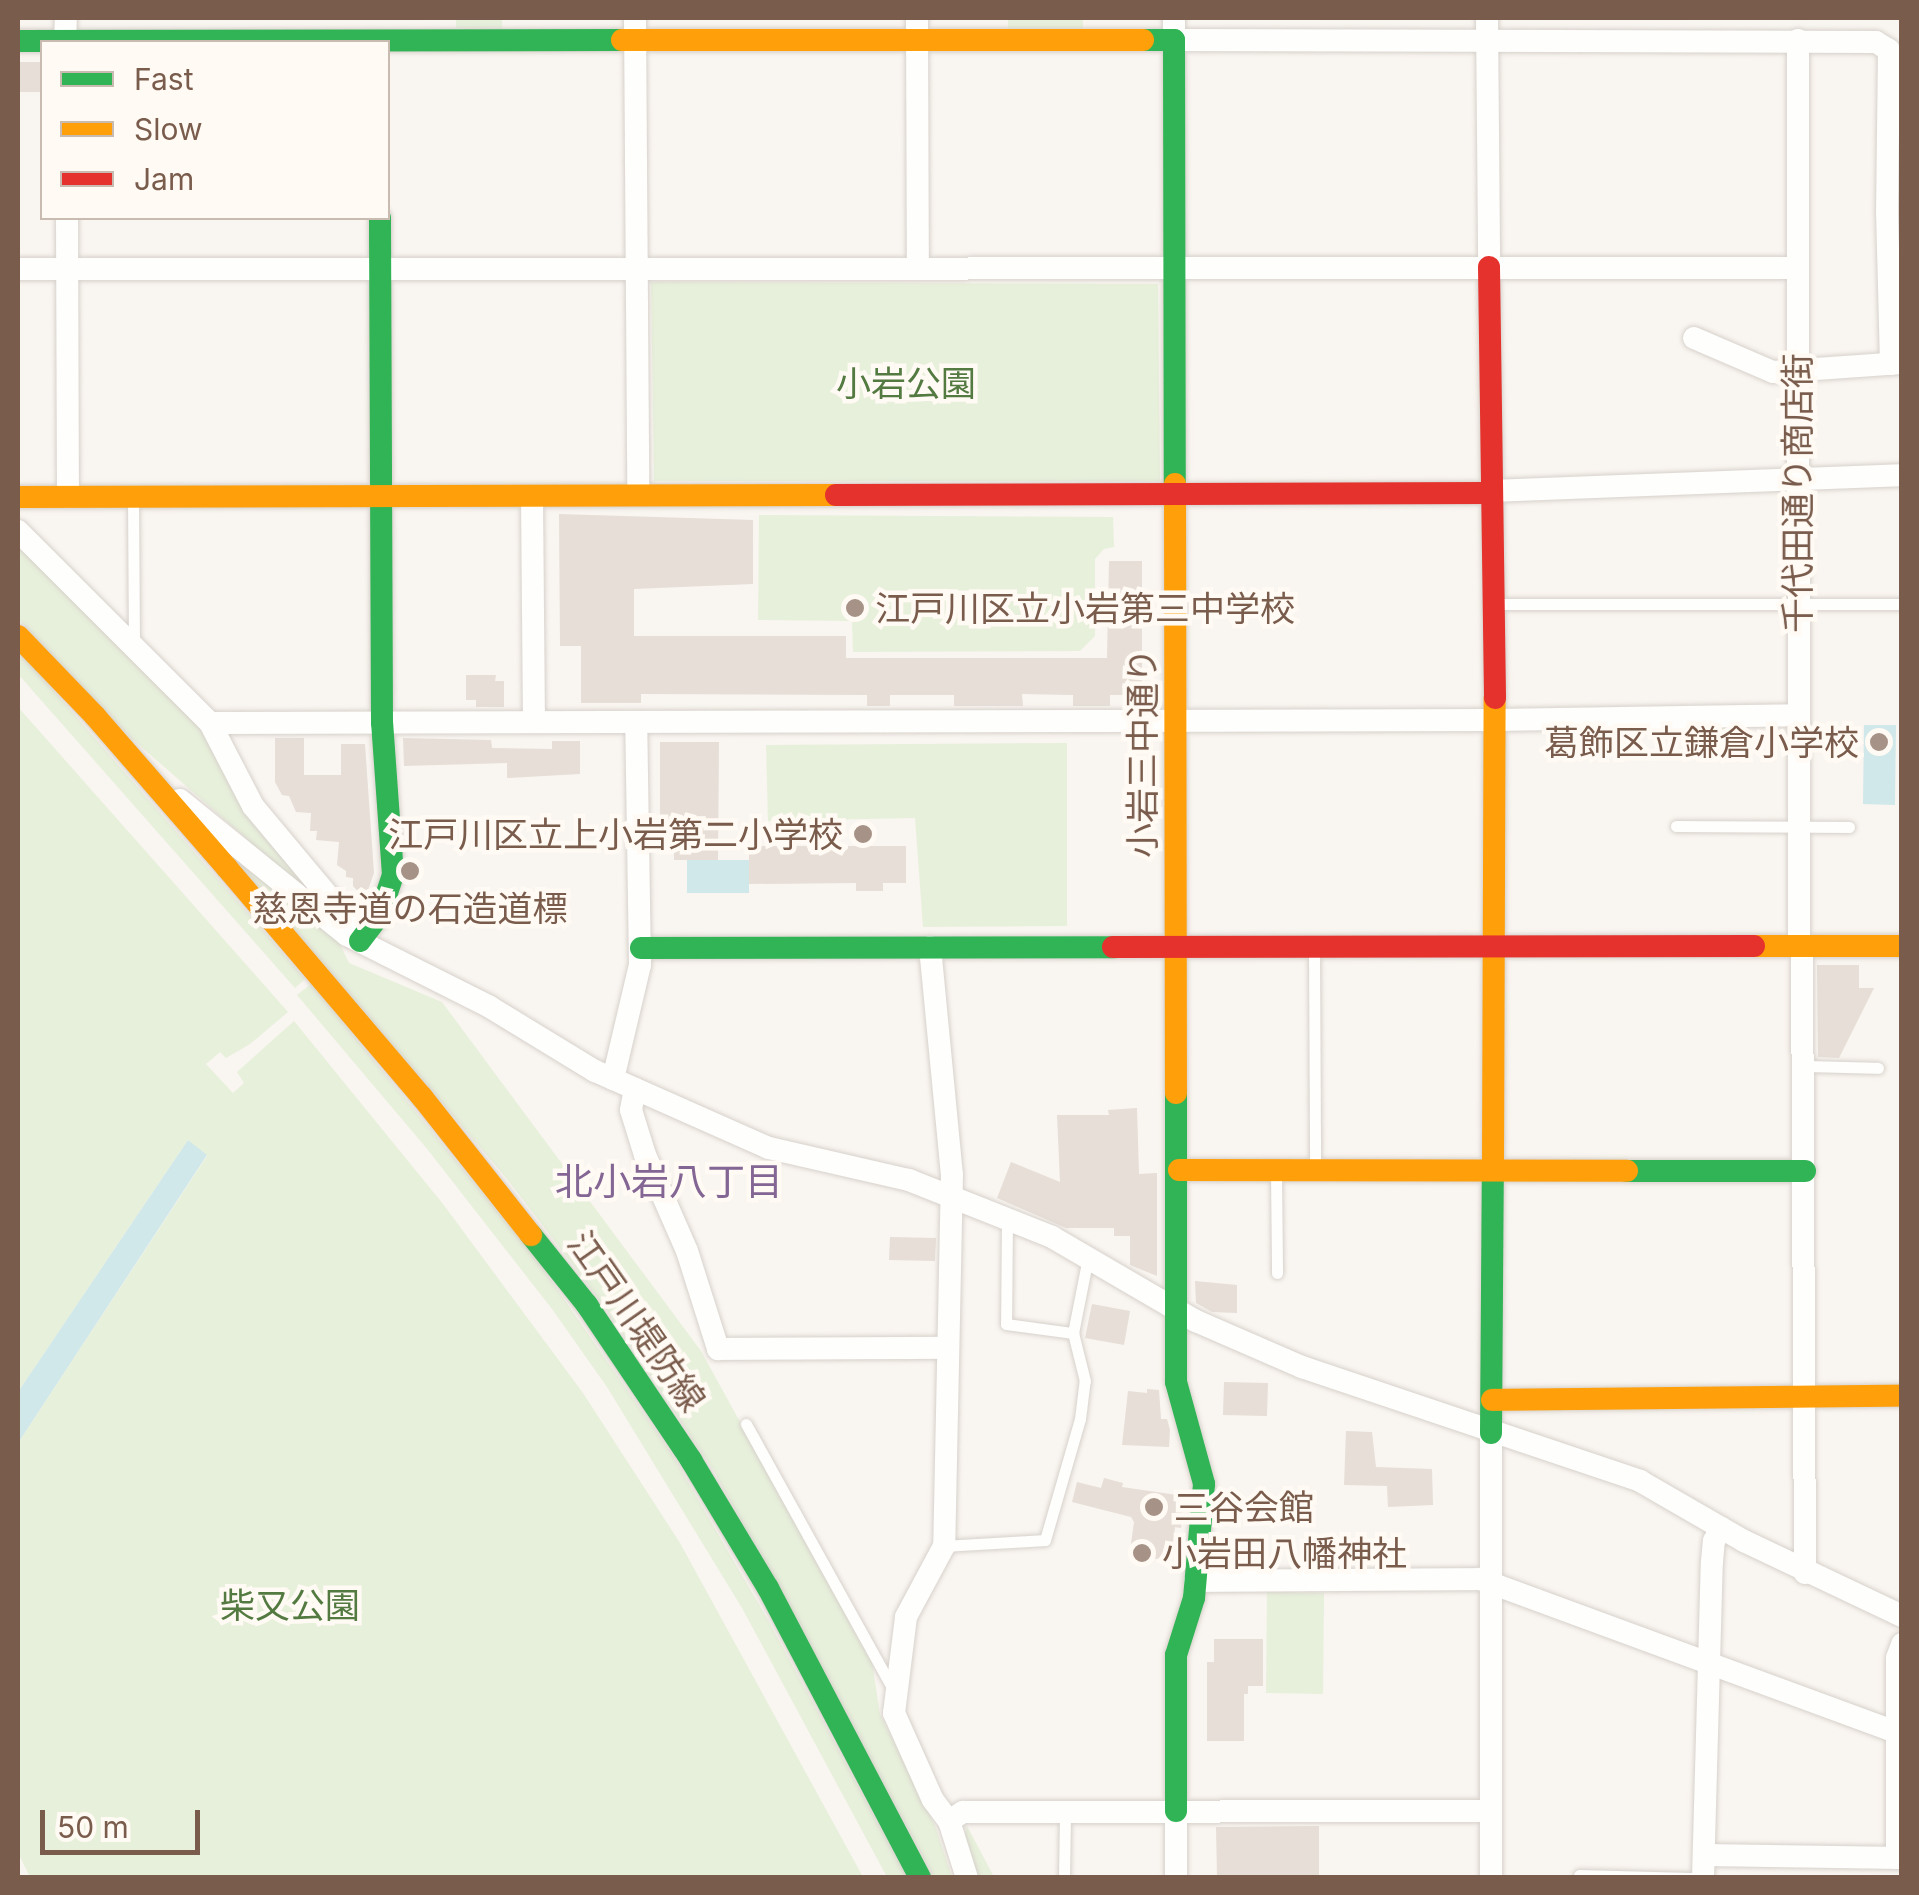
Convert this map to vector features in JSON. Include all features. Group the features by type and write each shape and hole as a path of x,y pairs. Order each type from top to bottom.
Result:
{"street":[{"path":"390,41 635,29 1487,29 1800,33 1876,42 1895,50 1886,211 1896,364 1773,372 1694,338"},
{"path":"635,29 638,495"},
{"path":"917,29 918,268"},
{"name":"小岩三中通り","path":"1174,29 1178,492 1176,1382 1204,1484 1195,1581 1176,1655 1176,1811"},
{"path":"1487,29 1489,492"},
{"name":"千代田通り商店街","path":"1800,33 1795,372 1805,1171 1805,1573"},
{"path":"67,220 68,497"},
{"path":"357,940 380,914 393,875 382,723 380,220"},
{"path":"18,269 1797,268"},
{"path":"18,496 1489,492 1902,475"},
{"path":"1489,492 1493,492 1495,720 1491,1878"},
{"path":"532,496 534,721"},
{"path":"18,531 210,723 253,806 344,916 357,940"},
{"name":"江戸川堤防線","path":"18,636 149,776 422,1096 587,1305 691,1460 768,1588 920,1878"},
{"path":"210,723 1495,720 1797,715"},
{"path":"613,1079 641,948 636,722"},
{"path":"149,776 357,940 445,982 613,1079 769,1148 909,1180 1007,1219 1088,1257 1176,1308 1302,1366 1640,1480 1805,1573 1902,1616"},
{"path":"641,948 1902,946"},
{"path":"930,947 950,1197 944,1546 906,1617 894,1713 934,1800 949,1821 967,1878"},
{"path":"635,1089 632,1110 645,1155 687,1251 718,1349 946,1348"},
{"path":"1178,1170 1805,1171"},
{"path":"1492,1400 1902,1396"},
{"path":"1721,1528 1712,1562 1704,1866 1899,1858 1896,1658 1902,1644"},
{"path":"1195,1581 1490,1582 1896,1732"},
{"path":"949,1821 964,1812 1491,1810"},
{"path":"1176,1811 1176,1878"}],"lane":[{"path":"133,497 134,645"},
{"path":"1494,604 1902,604"},
{"path":"1676,826 1850,827"},
{"path":"1314,947 1315,1170"},
{"path":"1804,1066 1878,1068"},
{"path":"1276,1170 1277,1273"},
{"path":"1007,1219 1006,1324 1073,1333"},
{"path":"944,1546 1045,1540 1080,1419 1085,1381 1073,1333 1088,1257"},
{"path":"746,1424 896,1694"},
{"path":"1064,1878 1065,1812"},
{"path":"1579,1875 1690,1878"}],"green space":[{"path":"456,18 502,18 502,29 456,28"},
{"path":"1008,18 1083,18 1083,29 1008,29"},
{"name":"小岩公園","path":"651,282 1158,284 1160,481 654,481"},
{"path":"759,515 1113,517 1114,547 1104,549 1095,559 1095,636 1080,651 853,652 852,621 758,620"},
{"path":"18,542 195,720 335,916 130,737 18,619"},
{"path":"18,650 305,979 295,988 18,674"},
{"name":"柴又公園","path":"18,707 288,1012 250,1044 226,1058 220,1052 206,1064 233,1093 244,1083 237,1072 294,1021 443,1204 583,1393 680,1543 863,1877 30,1877 18,1853 18,1443 207,1156 188,1140 18,1392"},
{"path":"1067,743 1067,926 923,927 915,818 768,821 766,745"},
{"path":"222,845 340,944 349,963 442,1002 701,1351 872,1662 880,1714 936,1828 952,1877 934,1877 714,1471 602,1303 507,1179"},
{"path":"311,984 534,1256 671,1453 768,1620 907,1877 887,1877 742,1608 607,1387 552,1309 428,1150 297,995"},
{"path":"1267,1592 1324,1593 1323,1694 1266,1693"},
{"path":"967,1826 994,1877 976,1877 964,1837"}],"water":[{"path":"1864,725 1896,725 1895,805 1863,804"},
{"path":"687,860 749,860 749,893 687,893"},
{"path":"188,1140 207,1155 18,1443 18,1392"}],"building":[{"path":"18,62 40,62 40,92 18,92"},
{"path":"559,514 753,520 753,584 634,589 634,636 846,636 846,658 1107,658 1109,561 1142,561 1142,695 1110,695 1110,706 1073,706 1073,695 1022,694 1023,706 954,706 954,695 890,695 890,706 867,706 867,695 641,694 641,703 581,703 581,646 560,646"},
{"path":"466,675 496,675 495,681 504,681 504,707 476,707 476,700 466,700"},
{"path":"275,738 304,738 304,775 341,775 341,744 365,744 374,873 365,899 353,886 353,878 346,877 346,871 337,865 339,842 316,840 317,831 310,831 311,813 296,812 289,796 282,795 275,782"},
{"path":"403,738 491,740 492,748 552,749 552,741 580,741 580,774 507,778 507,763 404,766"},
{"path":"660,742 719,742 718,860 674,860 674,838 660,838"},
{"path":"749,846 906,846 906,883 883,883 883,891 856,891 856,883 749,884"},
{"path":"1817,965 1859,965 1859,988 1874,988 1839,1058 1818,1057"},
{"path":"1137,1108 1139,1174 1157,1173 1157,1276 1130,1265 1130,1236 1114,1236 1114,1228 1066,1228 997,1198 1011,1162 1060,1182 1057,1115 1109,1115 1108,1110"},
{"path":"890,1237 936,1238 935,1261 889,1260"},
{"path":"1195,1281 1237,1285 1237,1313 1212,1312 1196,1303"},
{"path":"1092,1304 1130,1311 1124,1345 1085,1338"},
{"path":"1224,1382 1268,1383 1267,1416 1223,1415"},
{"path":"1147,1389 1159,1390 1161,1419 1167,1419 1170,1430 1169,1447 1122,1445 1128,1391 1147,1393"},
{"path":"1346,1431 1372,1432 1376,1467 1432,1469 1433,1505 1388,1507 1387,1486 1344,1485"},
{"path":"1104,1478 1123,1483 1122,1487 1184,1496 1181,1528 1175,1527 1171,1559 1129,1558 1134,1522 1131,1517 1072,1502 1077,1482 1101,1488"},
{"path":"1214,1639 1263,1639 1263,1686 1248,1686 1248,1694 1244,1694 1244,1741 1207,1741 1207,1662 1214,1662"},
{"path":"1319,1826 1319,1878 1217,1878 1216,1827"}],"traffic: fast":[{"path":"390,40 622,40"},
{"path":"1143,40 1174,40 1175,484"},
{"path":"18,41 40,41"},
{"path":"360,941 380,914 393,875 382,723 380,220"},
{"path":"641,948 1113,947"},
{"path":"1176,1093 1176,1382 1204,1484 1194,1598 1176,1655 1176,1811"},
{"path":"1491,1433 1493,1162"},
{"path":"1627,1171 1805,1171"},
{"path":"531,1235 587,1305 691,1460 768,1588 920,1878"}],"traffic: slow":[{"path":"622,40 1143,40"},
{"path":"1175,484 1176,1093"},
{"path":"18,497 836,495"},
{"path":"18,636 95,716 227,868 422,1097 531,1235"},
{"path":"1493,1162 1495,698"},
{"path":"1754,946 1902,946"},
{"path":"1179,1170 1627,1171"},
{"path":"1492,1400 1902,1396"}],"traffic: jam":[{"path":"1489,267 1495,698"},
{"path":"836,495 1489,493"},
{"path":"1113,947 1754,946"}],"place":[{"name":"江戸川区立小岩第三中学校","path":"855,608"},
{"name":"葛飾区立鎌倉小学校","path":"1879,742"},
{"name":"江戸川区立上小岩第二小学校","path":"863,834"},
{"name":"慈恩寺道の石造道標","path":"410,871"},
{"name":"三谷会館","path":"1154,1507"},
{"name":"小岩田八幡神社","path":"1142,1553"}],"district":[{"name":"北小岩八丁目","path":"669,1182"}]}
